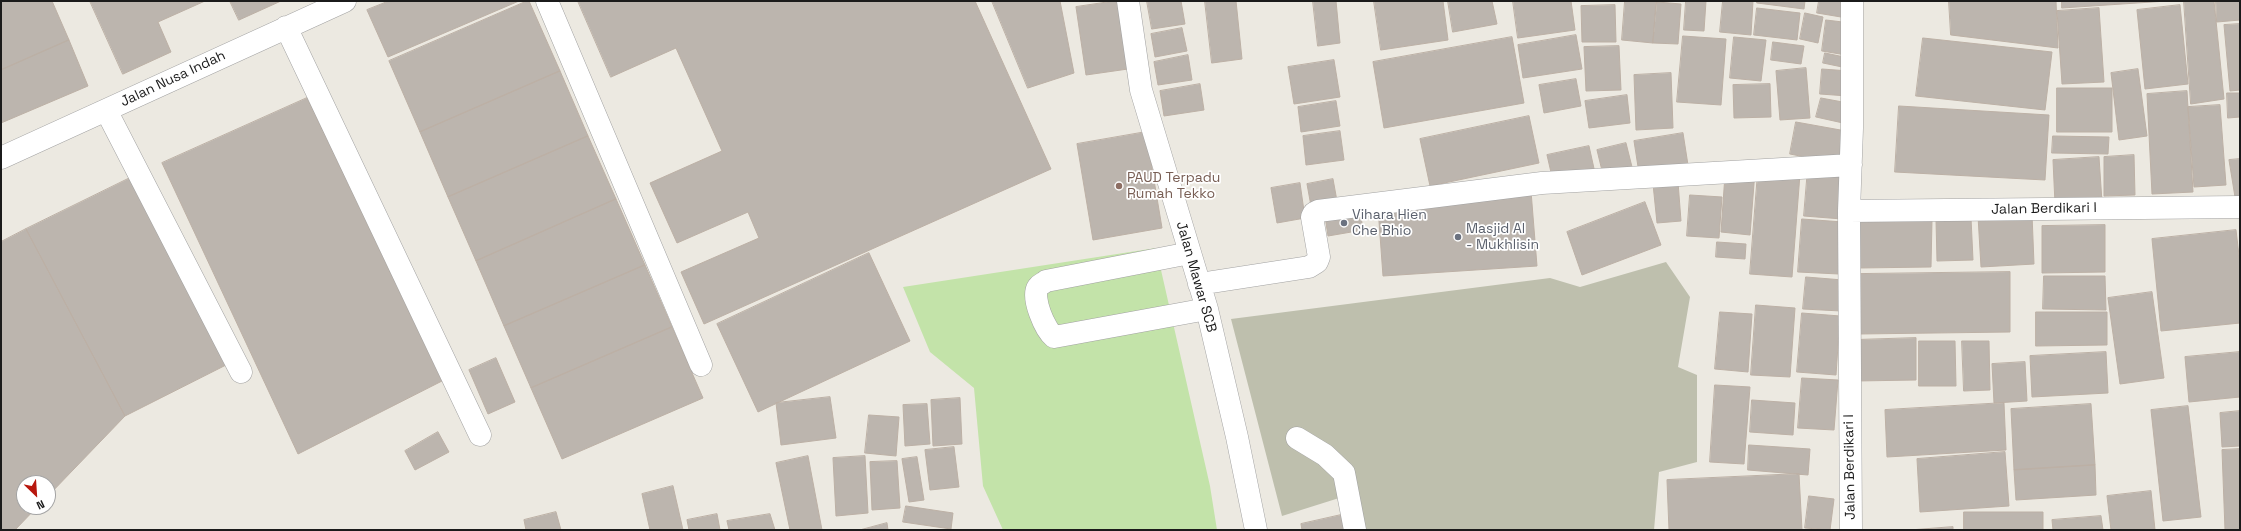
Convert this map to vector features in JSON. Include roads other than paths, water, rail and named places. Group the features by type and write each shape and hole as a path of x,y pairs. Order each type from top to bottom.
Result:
{"street":[{"name":"Jalan Nusa Indah","path":"1,158 345,1"},
{"path":"547,1 701,365"},
{"name":"Jalan Mawar SCB","path":"1128,1 1142,90 1207,310 1237,437 1256,530"},
{"name":"Jalan Berdikari I","path":"1851,530 1849,211 1851,164 1852,1"},
{"path":"286,27 480,436"},
{"path":"106,110 242,372"},
{"path":"1199,284 1310,267 1317,262 1319,257 1312,217 1314,213 1318,211 1542,183 1851,164"},
{"name":"Jalan Berdikari I","path":"1849,211 2240,207"},
{"path":"1190,252 1046,281 1038,286 1036,294 1044,326 1054,337 1207,310"},
{"path":"1297,438 1325,455 1344,473 1356,530"}],"place":[{"name":"PAUD Terpadu Rumah Tekko","path":"1119,186"},
{"name":"Vihara Hien Che Bhio","path":"1344,223"},
{"name":"Masjid Al - Mukhlisin","path":"1458,237"}]}
